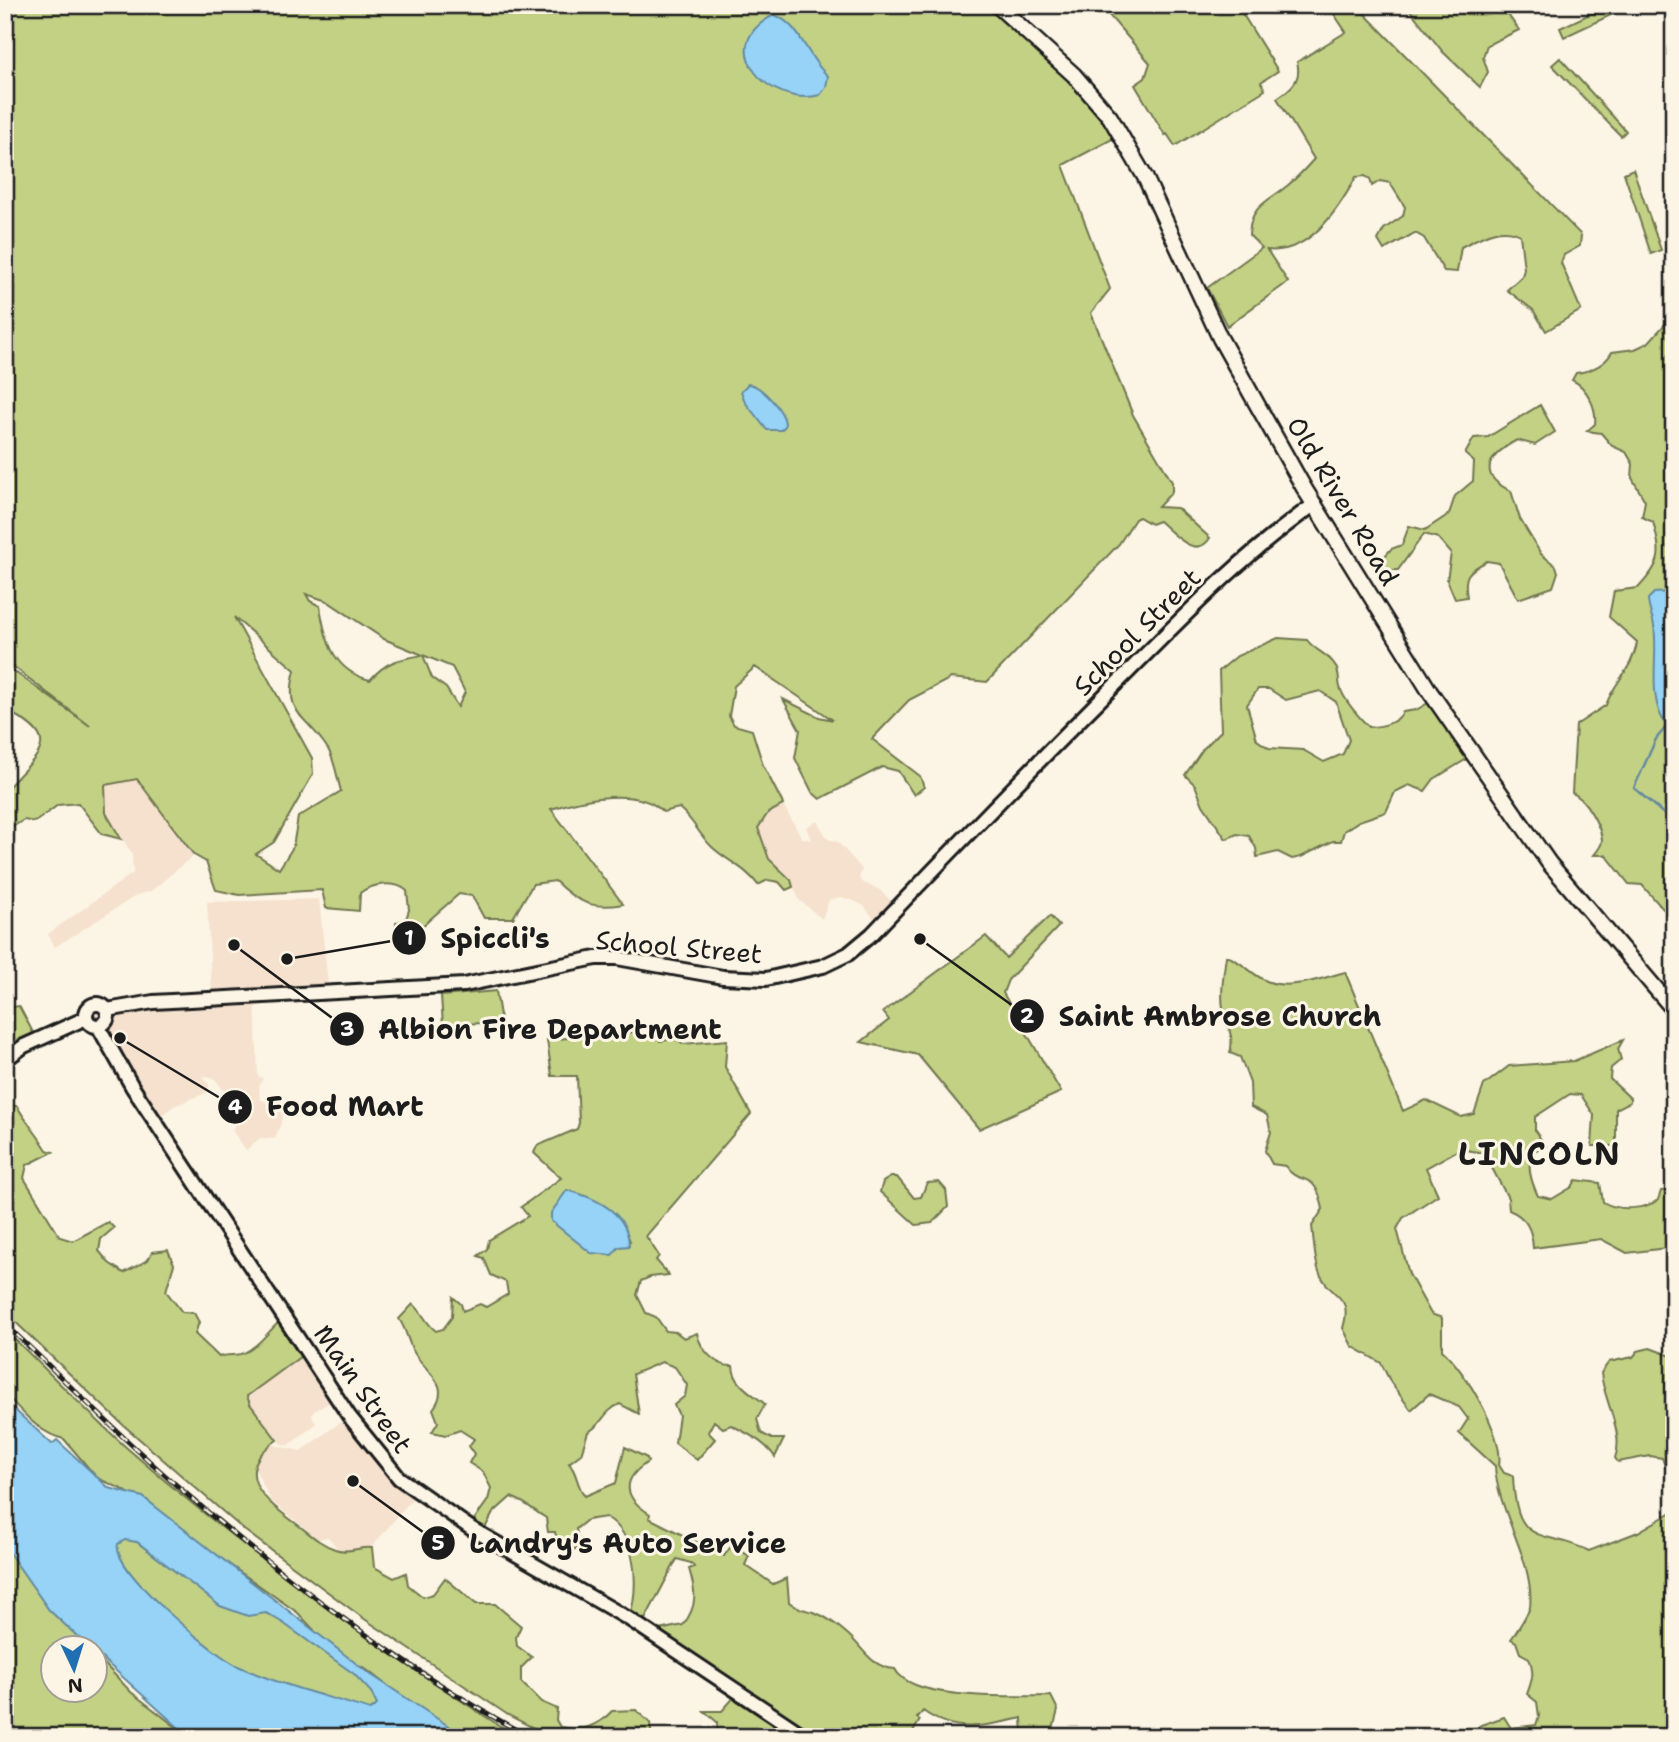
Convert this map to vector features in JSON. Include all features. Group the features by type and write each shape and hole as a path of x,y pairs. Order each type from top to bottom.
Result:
{"main road":[{"name":"Old River Road","path":"997,5 1074,75 1110,117 1145,177 1220,338 1315,504 1430,692 1507,805 1569,889 1674,1010"}],"street":[{"name":"School Street","path":"5,1060 24,1046 86,1018 91,1006 97,1004 107,1010 153,1002 464,985 596,958 750,979 794,975 820,968 848,954 872,934 1006,792 1209,591 1286,525 1315,504"},
{"path":"86,1018 98,1026 108,1017 107,1010"},
{"name":"Main Street","path":"98,1026 133,1088 349,1416 399,1478 472,1529 629,1619 806,1737"}],"shaded area":[{"path":"137,779 194,855 151,891 137,895 55,947 48,934 133,873 132,854 106,813 103,799 105,785"},
{"path":"783,805 802,838 811,840 806,827 817,821 828,839 838,842 862,869 859,878 880,890 898,908 880,926 864,906 854,901 841,897 829,900 822,919 799,900 791,880 769,859 758,828 768,813"},
{"path":"319,899 329,993 255,997 258,1077 263,1078 259,1086 260,1099 276,1107 289,1101 275,1139 260,1138 246,1150 232,1130 236,1123 236,1113 228,1096 215,1079 206,1076 203,1077 209,1085 208,1092 174,1106 156,1119 107,1044 94,1015 121,1005 212,997 207,902"},
{"path":"308,1351 336,1399 314,1411 312,1416 316,1424 288,1446 281,1444 250,1404 247,1396"},
{"path":"349,1416 417,1493 360,1561 338,1549 328,1537 318,1539 271,1501 252,1463 260,1442 301,1451"}],"green space":[{"path":"5,5 997,5 1040,43 1120,135 1063,165 1110,289 1091,313 1133,415 1172,482 1172,492 1158,507 1177,508 1210,538 1198,547 1191,546 1159,521 1151,524 1139,517 1135,519 1119,544 987,682 951,678 909,700 872,739 920,776 924,787 914,795 898,771 882,767 820,799 812,792 795,758 800,730 783,699 819,717 833,720 755,667 734,686 729,716 734,725 752,730 763,765 782,802 783,805 768,813 758,828 769,859 791,880 793,887 786,890 779,882 768,880 758,885 748,874 712,847 679,808 663,812 640,799 594,799 551,809 623,904 603,906 586,903 555,881 533,884 513,918 484,918 472,896 459,894 405,941 396,934 396,923 406,919 409,910 407,891 396,885 377,886 360,893 359,911 326,908 322,890 239,895 216,890 206,862 194,855 137,779 105,785 106,813 121,839 102,834 78,803 58,805 35,822 24,820 5,831 5,791 35,757 41,739 24,721 5,710 5,665 90,726 5,660","holes":["306,594 327,601 384,639 423,655 387,665 370,680 357,676 339,662 328,642 320,606 310,601","234,617 295,670 292,685 294,706 328,749 341,791 298,817 293,847 279,869 256,854 274,842 313,774 312,758","423,655 452,667 465,692 458,707 446,688 432,678"]},
{"path":"1237,5 1278,71 1261,82 1265,90 1175,146 1167,134 1165,135 1135,85 1145,78 1150,63 1102,7"},
{"path":"1328,5 1356,5 1581,235 1580,246 1564,255 1561,263 1581,310 1546,331 1533,310 1507,290 1522,276 1524,269 1520,235 1512,232 1490,233 1461,247 1457,272 1444,271 1424,238 1415,233 1384,250 1378,240 1384,229 1403,216 1405,207 1390,183 1380,181 1372,186 1370,179 1365,176 1356,177 1331,216 1309,238 1282,250 1267,250 1288,282 1227,326 1207,288 1262,248 1249,235 1256,211 1294,180 1314,159 1277,98 1297,79 1297,62 1346,32"},
{"path":"1406,5 1501,5 1519,30 1487,45 1483,57 1488,72 1480,87 1443,52"},
{"path":"1609,5 1632,5 1564,37 1560,28"},
{"path":"1560,58 1626,131 1621,136 1552,65"},
{"path":"1633,169 1661,250 1651,254 1624,173"},
{"path":"1666,323 1674,329 1674,913 1663,909 1642,885 1629,884 1606,855 1594,855 1602,842 1599,828 1587,806 1572,793 1576,725 1606,705 1635,652 1637,642 1609,617 1614,591 1638,588 1656,565 1659,551 1653,522 1642,517 1645,501 1632,478 1633,464 1626,452 1612,446 1601,433 1587,431 1595,424 1593,405 1582,388 1572,380 1576,373 1601,364 1612,352 1635,349 1648,343"},
{"path":"1540,405 1555,432 1535,445 1517,440 1500,451 1490,464 1490,471 1500,485 1511,491 1520,519 1541,554 1556,566 1558,572 1553,587 1518,599 1499,563 1487,561 1468,575 1467,597 1455,599 1447,580 1451,553 1438,538 1424,534 1398,570 1379,570 1376,566 1391,549 1402,545 1409,526 1425,530 1449,514 1455,496 1473,481 1474,462 1465,454 1474,438 1488,437"},
{"path":"1278,638 1307,640 1335,665 1345,698 1369,727 1389,724 1403,712 1416,710 1435,699 1475,754 1434,779 1425,791 1409,785 1395,792 1386,812 1359,821 1344,831 1341,841 1333,841 1292,859 1278,852 1257,857 1256,848 1249,836 1237,834 1226,839 1203,805 1195,785 1185,775 1203,749 1221,731 1219,671 1237,656","holes":["1258,689 1269,689 1286,700 1320,691 1336,702 1349,740 1343,754 1324,762 1303,750 1269,748 1257,740 1247,705"]},
{"path":"1050,916 1059,926 1008,980 1003,993 1061,1092 979,1129 918,1055 861,1042 889,1020 883,1012 986,936 1006,958"},
{"path":"1226,956 1263,979 1278,984 1307,982 1345,972 1403,1111 1426,1100 1461,1117 1474,1114 1484,1085 1509,1066 1574,1061 1623,1040 1618,1049 1621,1060 1611,1068 1610,1079 1630,1098 1630,1102 1616,1109 1616,1146 1592,1146 1594,1115 1581,1095 1570,1094 1535,1117 1535,1131 1546,1146 1533,1151 1530,1162 1531,1179 1538,1196 1552,1199 1572,1187 1576,1180 1600,1183 1603,1202 1623,1208 1646,1206 1658,1200 1661,1191 1674,1190 1674,1247 1627,1253 1601,1239 1533,1248 1527,1224 1509,1210 1508,1198 1484,1153 1460,1149 1426,1168 1438,1195 1403,1218 1397,1229 1409,1274 1431,1314 1442,1318 1442,1350 1461,1372 1481,1404 1495,1437 1499,1465 1504,1473 1513,1476 1515,1500 1526,1526 1534,1533 1589,1551 1638,1532 1672,1512 1674,1498 1674,1737 1464,1737 1481,1725 1504,1717 1511,1728 1536,1725 1539,1716 1537,1702 1527,1694 1532,1676 1531,1663 1511,1639 1530,1607 1530,1589 1522,1554 1502,1501 1495,1466 1459,1433 1468,1419 1459,1407 1429,1394 1411,1410 1391,1383 1381,1363 1352,1346 1343,1328 1344,1303 1321,1276 1317,1265 1312,1226 1323,1209 1320,1196 1307,1180 1296,1176 1285,1166 1272,1164 1265,1151 1271,1132 1267,1115 1251,1107 1250,1083 1240,1057 1230,1053 1231,1036 1222,1002"},
{"path":"496,991 501,1022 443,1025 441,996"},
{"path":"19,1006 37,1040 5,1060 5,1008"},
{"path":"629,1032 656,1035 660,1041 676,1039 683,1044 727,1040 725,1067 751,1114 646,1236 659,1256 656,1260 669,1275 641,1281 637,1295 646,1313 656,1317 666,1331 676,1332 684,1338 697,1333 710,1356 721,1364 733,1366 740,1383 765,1404 757,1419 761,1433 772,1439 784,1439 775,1457 749,1435 731,1425 723,1428 714,1421 708,1432 715,1439 697,1460 675,1443 679,1415 674,1405 685,1396 687,1385 675,1367 662,1362 633,1374 639,1414 620,1404 614,1407 588,1432 581,1454 569,1463 585,1496 616,1483 625,1447 647,1458 648,1462 633,1475 629,1489 635,1502 650,1514 649,1518 724,1556 732,1545 749,1556 745,1565 773,1584 787,1578 789,1602 830,1620 872,1660 895,1669 905,1680 922,1687 967,1695 1051,1696 1058,1710 1051,1737 1023,1737 1022,1718 984,1726 959,1726 935,1719 923,1711 917,1718 920,1720 913,1732 915,1737 718,1737 717,1722 704,1711 722,1711 738,1693 655,1637 659,1630 683,1625 688,1618 694,1598 689,1569 694,1567 691,1563 677,1559 641,1627 629,1619 635,1578 630,1549 617,1525 606,1517 587,1520 576,1529 579,1543 576,1549 567,1550 557,1542 555,1532 548,1532 546,1518 511,1497 493,1513 483,1532 471,1524 488,1500 491,1488 483,1472 469,1463 474,1454 469,1446 474,1439 460,1430 446,1435 432,1432 438,1422 433,1409 438,1401 439,1386 413,1350 399,1319 413,1304 436,1331 443,1329 452,1317 453,1297 461,1304 463,1311 480,1304 486,1307 508,1294 506,1282 491,1275 484,1258 478,1256 487,1249 489,1240 528,1216 521,1207 561,1178 534,1153 537,1146 577,1129 579,1123 577,1076 552,1076 547,1040","holes":["571,1190 625,1229 630,1241 619,1247"]},
{"path":"5,1106 17,1106 47,1150 53,1152 27,1165 24,1178 60,1237 73,1241 108,1222 114,1228 101,1239 99,1251 109,1263 124,1273 148,1260 152,1252 168,1250 174,1264 166,1291 182,1312 194,1313 199,1322 195,1334 219,1357 252,1349 285,1317 308,1351 247,1396 277,1440 263,1452 255,1464 254,1475 257,1486 274,1506 330,1547 344,1551 372,1548 374,1567 394,1578 406,1573 408,1585 423,1597 433,1594 445,1578 476,1604 495,1604 521,1626 516,1637 517,1646 532,1657 521,1668 521,1682 541,1702 557,1709 556,1720 560,1727 582,1728 600,1721 612,1711 636,1710 650,1723 652,1737 551,1737 508,1715 363,1618 244,1530 121,1423 5,1312"},
{"path":"897,1177 914,1198 921,1197 927,1183 939,1182 946,1190 948,1207 932,1223 916,1225 880,1192 883,1182"},
{"path":"5,1330 127,1448 216,1523 403,1662 500,1726 522,1737 466,1737 425,1715 363,1667 355,1668 392,1715 374,1717 239,1670 168,1615 127,1571 113,1545 117,1537 137,1542 215,1601 266,1613 316,1638 314,1630 298,1613 124,1490 97,1478 64,1439 46,1432 25,1415 5,1394"},
{"path":"1650,1348 1674,1357 1674,1489 1662,1458 1650,1456 1618,1462 1615,1458 1617,1438 1601,1373 1609,1362 1633,1357 1638,1351"},
{"path":"5,1547 78,1634 38,1634 38,1704 108,1704 108,1668 131,1692 189,1737 5,1737"}],"water":[{"path":"774,15 791,26 814,61 828,76 826,87 820,95 802,97 784,93 767,84 755,72 748,58 747,43 756,28"},
{"path":"748,384 766,394 777,407 784,420 785,426 781,430 767,430 745,402 741,391"},
{"path":"1674,550 1674,727 1667,726 1657,703 1654,678 1655,638 1648,599 1654,593 1668,592 1671,580 1666,572"},
{"path":"567,1190 598,1202 616,1215 623,1224 629,1246 619,1247 612,1255 591,1253 551,1221 551,1213"},
{"path":"5,1401 52,1444 57,1440 109,1488 143,1497 367,1672 465,1737 189,1737 108,1664 108,1634 75,1634 49,1610 5,1547","holes":["125,1540 137,1542 220,1606 248,1616 266,1613 283,1623 354,1674 371,1692 377,1705 370,1710 303,1690 254,1673 226,1659 166,1611 147,1591 120,1556 118,1544"]}],"waterway":[{"path":"1667,726 1656,739 1634,788 1674,823"}],"railway":[{"path":"5,1324 153,1465 257,1553 391,1652 529,1737"}],"place":[{"name":"Saint Ambrose Church","path":"920,939"},
{"name":"Albion Fire Department","path":"234,945"},
{"name":"Spiccli's","path":"287,959"},
{"name":"Food Mart","path":"120,1038"},
{"name":"Landry's Auto Service","path":"353,1481"}],"district":[{"name":"LINCOLN","path":"1540,1153"}]}
